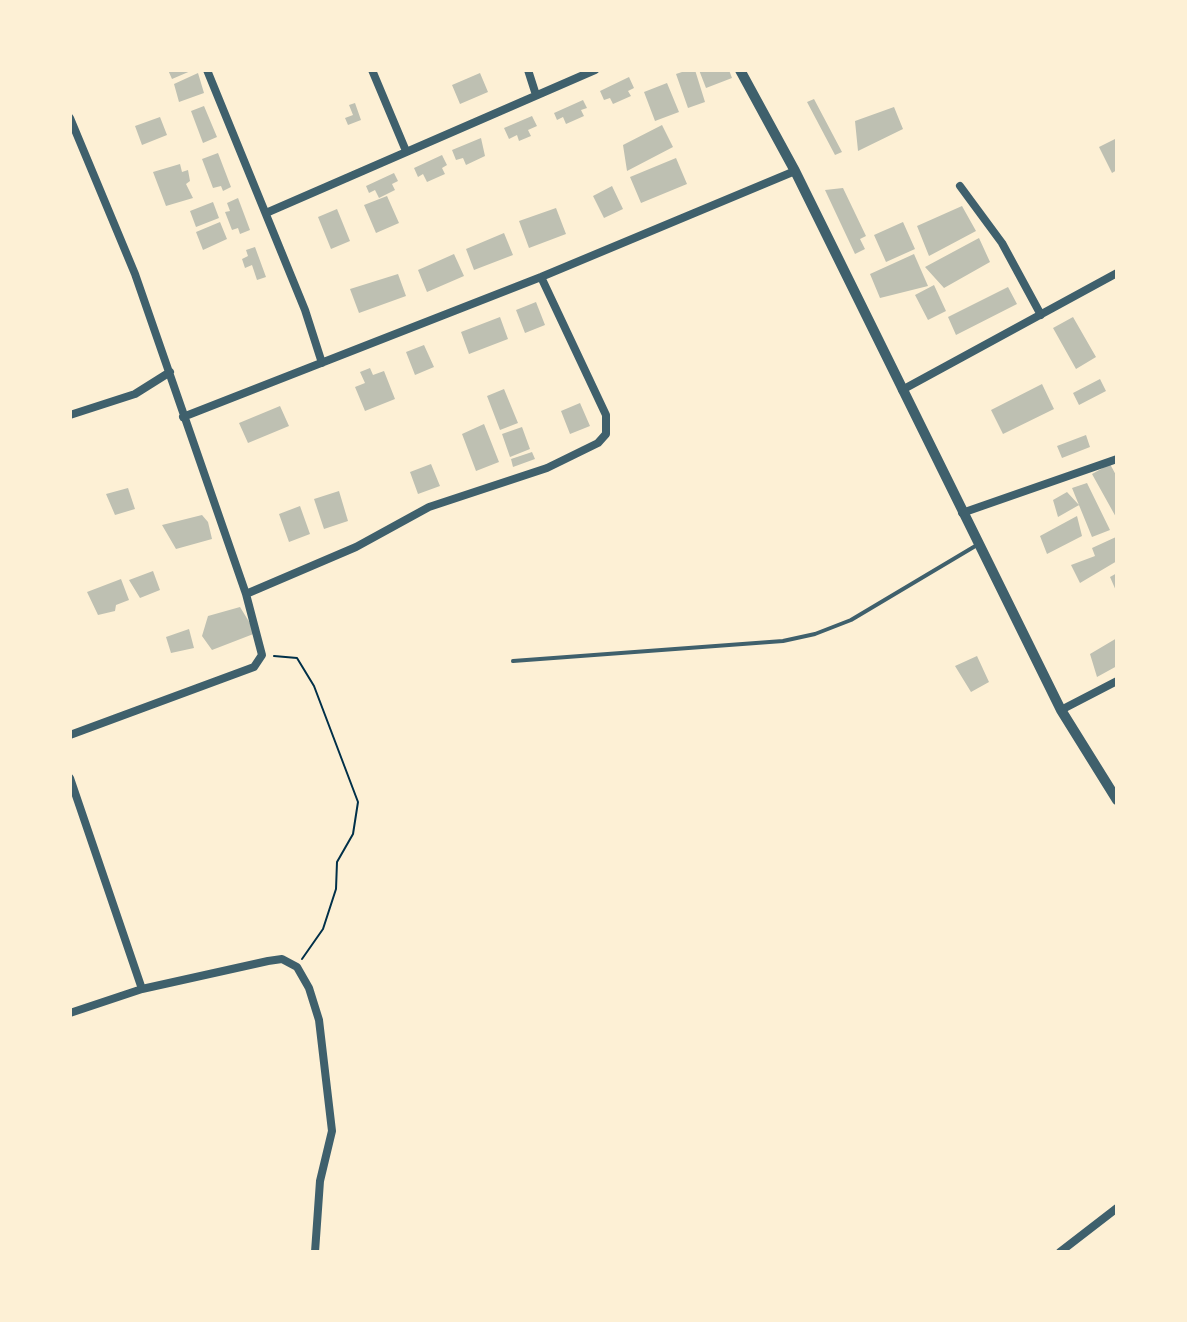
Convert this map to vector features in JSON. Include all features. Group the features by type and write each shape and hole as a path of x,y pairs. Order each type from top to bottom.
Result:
{"street":[{"path":"207,70 305,310 322,363"},
{"path":"372,70 406,151"},
{"path":"528,70 536,95"},
{"path":"266,213 595,70"},
{"path":"740,70 795,171 1061,710 1117,800"},
{"path":"70,118 130,261 170,372 246,594 262,655 254,667 70,735"},
{"path":"183,417 541,277 795,171"},
{"path":"960,186 1002,243 1041,315"},
{"path":"902,390 1117,273"},
{"path":"246,594 356,547 429,507 547,468 598,443 606,434 606,415 541,277"},
{"path":"70,415 135,394 170,372"},
{"path":"962,513 1117,459"},
{"path":"1061,710 1117,681"},
{"path":"70,778 142,989"},
{"path":"70,1013 142,989 268,961 282,959 297,967 309,988 319,1020 332,1131 320,1181 315,1252"},
{"path":"1060,1252 1117,1208"}],"lane":[{"path":"513,661 783,641 815,634 851,620 977,545"}],"path":[{"path":"262,655 297,658 314,686 358,802 353,834 337,862 336,889 323,929 297,967"}],"building":[{"path":"168,70 193,70 172,79"},
{"path":"695,70 705,102 688,108 676,74"},
{"path":"699,70 729,70 732,78 706,88"},
{"path":"198,73 204,93 179,102 174,84"},
{"path":"480,73 488,92 460,104 452,85"},
{"path":"629,77 634,88 628,91 631,96 613,104 610,98 604,100 600,91"},
{"path":"667,83 679,112 655,121 644,92"},
{"path":"814,99 842,152 835,155 807,102"},
{"path":"583,100 587,108 581,110 584,116 566,124 563,117 557,120 554,113"},
{"path":"355,103 361,120 348,125 345,118 353,115 349,105"},
{"path":"204,106 217,137 203,143 191,111"},
{"path":"894,107 903,129 858,151 855,121"},
{"path":"532,116 537,126 528,130 531,136 519,141 517,135 509,139 504,128"},
{"path":"160,117 167,135 142,145 135,126"},
{"path":"662,125 673,147 627,171 623,145"},
{"path":"481,138 485,156 466,165 463,158 456,160 452,150"},
{"path":"1117,138 1117,170 1112,173 1099,147"},
{"path":"218,153 231,187 223,191 221,186 213,188 202,159"},
{"path":"442,155 447,165 442,168 445,174 427,182 423,174 418,177 414,168"},
{"path":"676,158 687,184 641,203 630,177"},
{"path":"180,164 182,172 188,170 190,181 186,184 193,198 166,206 153,172"},
{"path":"394,173 398,181 392,184 395,190 379,198 375,190 369,193 366,186"},
{"path":"612,186 623,209 604,218 593,196"},
{"path":"843,188 866,236 860,239 865,249 855,254 825,190"},
{"path":"387,196 399,223 376,233 364,205"},
{"path":"238,198 250,230 240,234 238,228 232,230 225,212 230,211 227,203"},
{"path":"213,202 219,218 196,227 190,211"},
{"path":"962,206 976,231 929,256 917,226"},
{"path":"556,208 566,234 529,248 519,221"},
{"path":"337,209 350,241 331,249 318,217"},
{"path":"220,222 227,239 203,250 196,232"},
{"path":"903,222 915,249 886,262 874,235"},
{"path":"504,233 513,255 474,270 466,249"},
{"path":"979,238 990,262 944,288 925,267"},
{"path":"255,247 266,277 257,280 252,265 245,268 242,259 248,256 246,250"},
{"path":"454,254 464,276 427,292 418,270"},
{"path":"914,254 928,286 880,298 870,274"},
{"path":"398,274 406,296 359,313 350,289"},
{"path":"934,285 946,311 928,320 915,295"},
{"path":"1008,287 1017,304 956,335 948,317"},
{"path":"536,302 545,325 525,333 516,310"},
{"path":"500,317 508,339 469,354 461,332"},
{"path":"1073,317 1096,357 1076,369 1053,328"},
{"path":"424,345 434,367 415,375 406,352"},
{"path":"370,368 373,375 384,371 395,399 365,411 355,387 365,383 360,372"},
{"path":"1100,379 1106,391 1079,405 1073,393"},
{"path":"1042,384 1054,409 1003,434 991,410"},
{"path":"504,389 518,423 500,430 487,396"},
{"path":"580,403 590,426 570,434 561,411"},
{"path":"280,406 289,426 248,443 239,423"},
{"path":"484,424 499,462 476,471 462,434"},
{"path":"522,427 530,449 510,457 502,434"},
{"path":"1086,435 1090,447 1062,458 1057,446"},
{"path":"532,452 535,459 513,467 511,459"},
{"path":"431,464 440,486 418,494 410,472"},
{"path":"1110,464 1117,477 1117,519 1092,474"},
{"path":"1087,483 1110,530 1092,537 1072,488"},
{"path":"128,488 135,509 115,515 106,494"},
{"path":"339,491 348,521 324,529 314,499"},
{"path":"1067,492 1079,505 1058,517 1053,500"},
{"path":"300,506 310,534 289,542 279,514"},
{"path":"202,515 208,522 212,539 176,549 162,525"},
{"path":"1077,516 1082,536 1047,554 1040,536"},
{"path":"1116,537 1117,561 1080,583 1071,565 1095,556 1092,548"},
{"path":"153,571 160,590 140,598 129,580"},
{"path":"1117,573 1117,593 1110,577"},
{"path":"121,579 129,600 116,605 115,611 98,615 87,592"},
{"path":"240,607 256,633 212,650 202,636 208,616"},
{"path":"189,629 194,648 171,653 166,637"},
{"path":"1117,638 1117,666 1097,677 1090,654"},
{"path":"977,656 989,682 971,692 955,666"}]}
